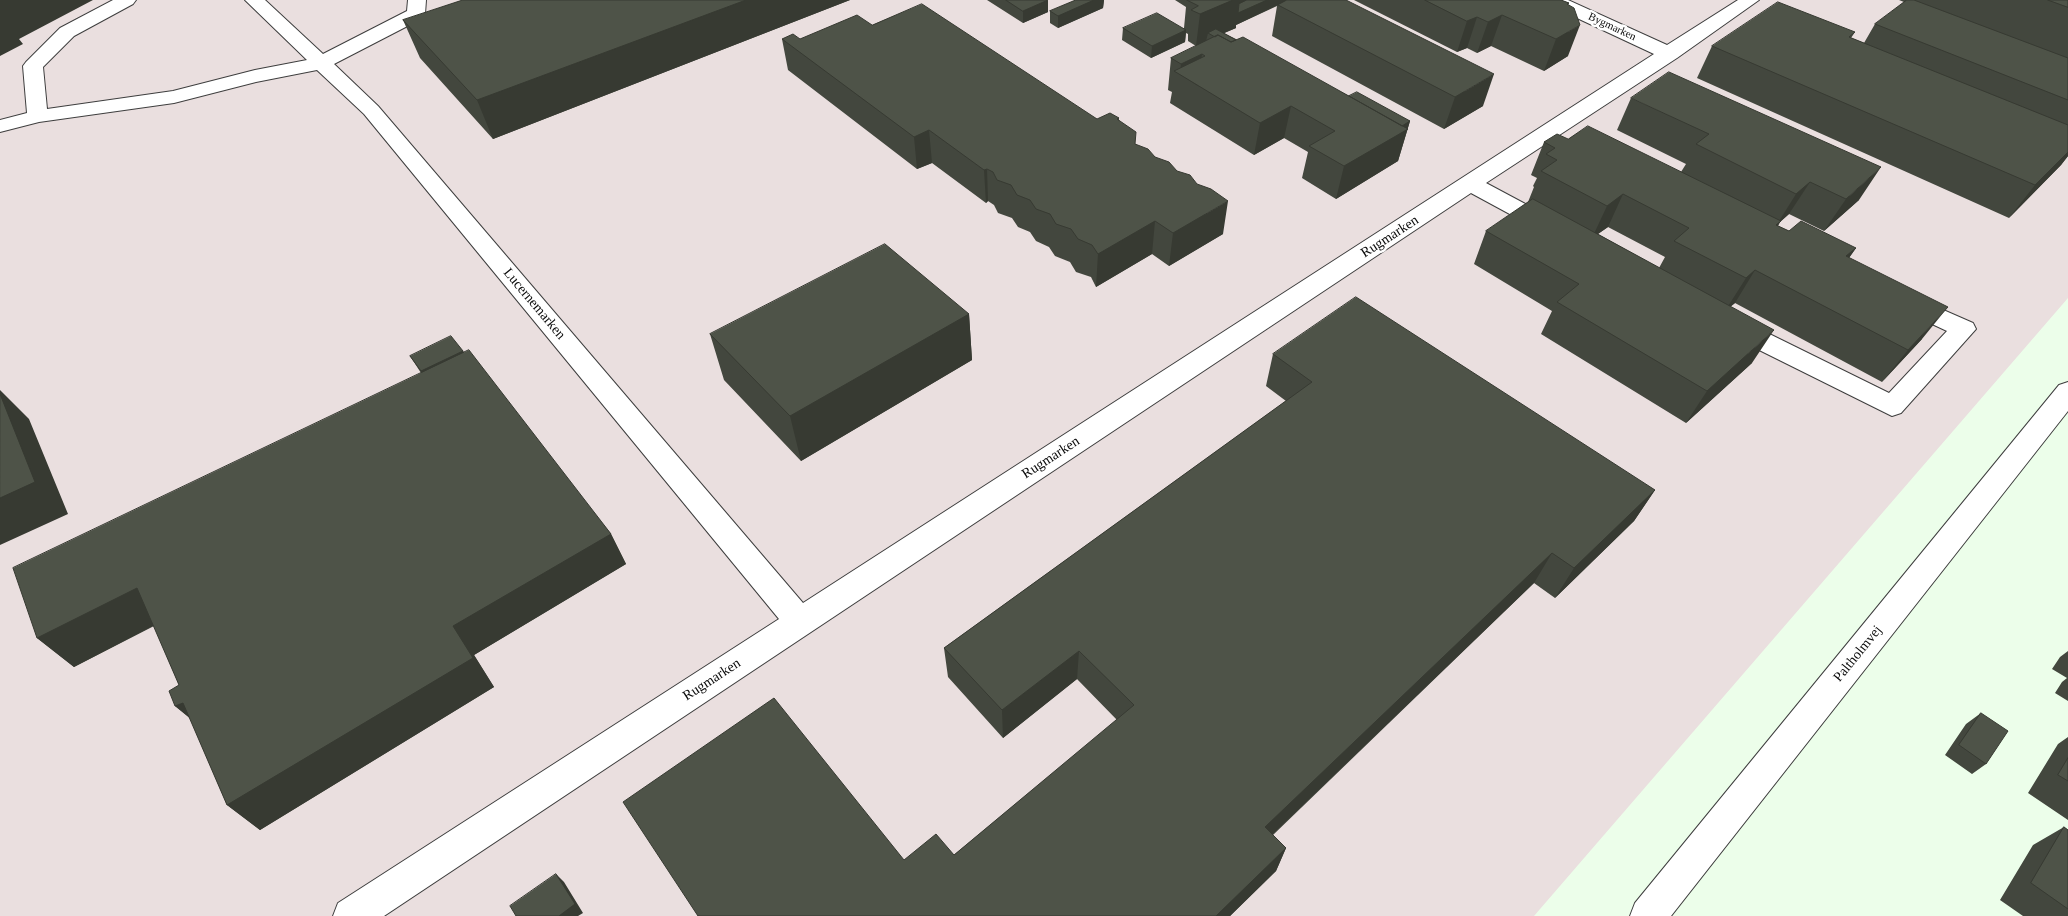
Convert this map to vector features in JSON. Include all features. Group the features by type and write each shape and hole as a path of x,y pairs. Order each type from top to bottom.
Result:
{"street":[{"path":"38,116 33,66 67,32 127,0"},
{"name":"Lucernemarken","path":"254,0 377,117 800,622"},
{"path":"0,126 38,116 174,97 255,76 321,63 416,14 416,0"},
{"name":"Bygmarken","path":"1553,0 1670,54"},
{"name":"Rugmarken","path":"351,916 1750,0"},
{"path":"1471,184 1566,235"},
{"path":"1711,316 1892,406 1964,329 1909,303"},
{"name":"Paltholmvej","path":"1648,916 2068,392"}],"shaded area":[{"path":"0,0 2068,0 2068,298 1534,916 0,916"}],"building":[{"path":"463,0 746,0 477,100 403,20"},
{"path":"1006,0 1048,0 1023,11"},
{"path":"1076,0 1094,0 1058,16 1050,11"},
{"path":"1187,0 1233,0 1200,14 1191,10 1198,6"},
{"path":"1247,0 1267,0 1238,13 1239,4"},
{"path":"1287,0 1346,0 1494,74 1455,97 1278,5"},
{"path":"1425,0 1561,0 1569,3 1567,4 1574,8 1580,25 1556,39 1502,15 1488,22 1477,17 1467,21"},
{"path":"1907,0 1914,0 2068,58 2068,100 1875,24"},
{"path":"2048,0 2068,0 2068,7"},
{"path":"1778,2 1855,32 1849,37 2068,125 2068,152 2035,185 1712,46"},
{"path":"922,4 1097,119 1110,113 1119,118 1117,119 1136,132 1135,144 1148,149 1155,157 1169,162 1177,171 1190,175 1197,184 1211,189 1228,201 1173,233 1155,221 1098,254 1092,245 1078,239 1071,229 1056,224 1050,214 1036,209 1030,200 1017,195 1011,185 997,180 993,172 987,169 984,170 929,130 914,137 782,39 793,34 800,39 857,15 872,25"},
{"path":"1157,13 1186,30 1152,46 1123,28"},
{"path":"1216,29 1236,40 1231,42 1218,35 1215,37 1208,33"},
{"path":"1218,35 1231,42 1243,37 1408,129 1344,166 1309,146 1335,131 1291,106 1260,123 1174,71 1205,56 1202,54 1181,64 1171,58"},
{"path":"1669,72 1881,167 1846,199 1810,182 1796,194 1696,144 1709,134 1631,98"},
{"path":"1357,92 1410,121 1402,126 1349,96"},
{"path":"1588,126 1781,221 1776,225 1789,231 1801,221 1856,248 1846,256 1948,307 1908,350 1755,270 1746,278 1674,241 1689,228 1623,194 1607,206 1541,171 1557,160 1546,154 1555,148 1544,142 1557,134 1568,139"},
{"path":"1533,199 1774,330 1707,391 1557,302 1579,284 1486,231"},
{"path":"885,244 969,314 790,416 710,334"},
{"path":"1356,297 1655,490 1574,568 1552,553 1265,827 1286,848 1216,916 698,916 623,802 774,698 904,860 936,834 954,855 1134,705 1079,651 1002,710 944,648 1312,382 1273,354"},
{"path":"451,336 463,351 421,371 410,356"},
{"path":"469,350 611,534 453,626 473,658 227,805 183,703 175,706 169,691 179,685 137,588 37,638 13,568"},
{"path":"0,394 35,482 0,498"},
{"path":"1981,713 2008,731 1986,764 1959,745"},
{"path":"2068,758 2068,781 2058,775"},
{"path":"2064,827 2068,830 2068,909 2031,883"},
{"path":"556,874 575,904 559,916 516,916 510,906"}]}
